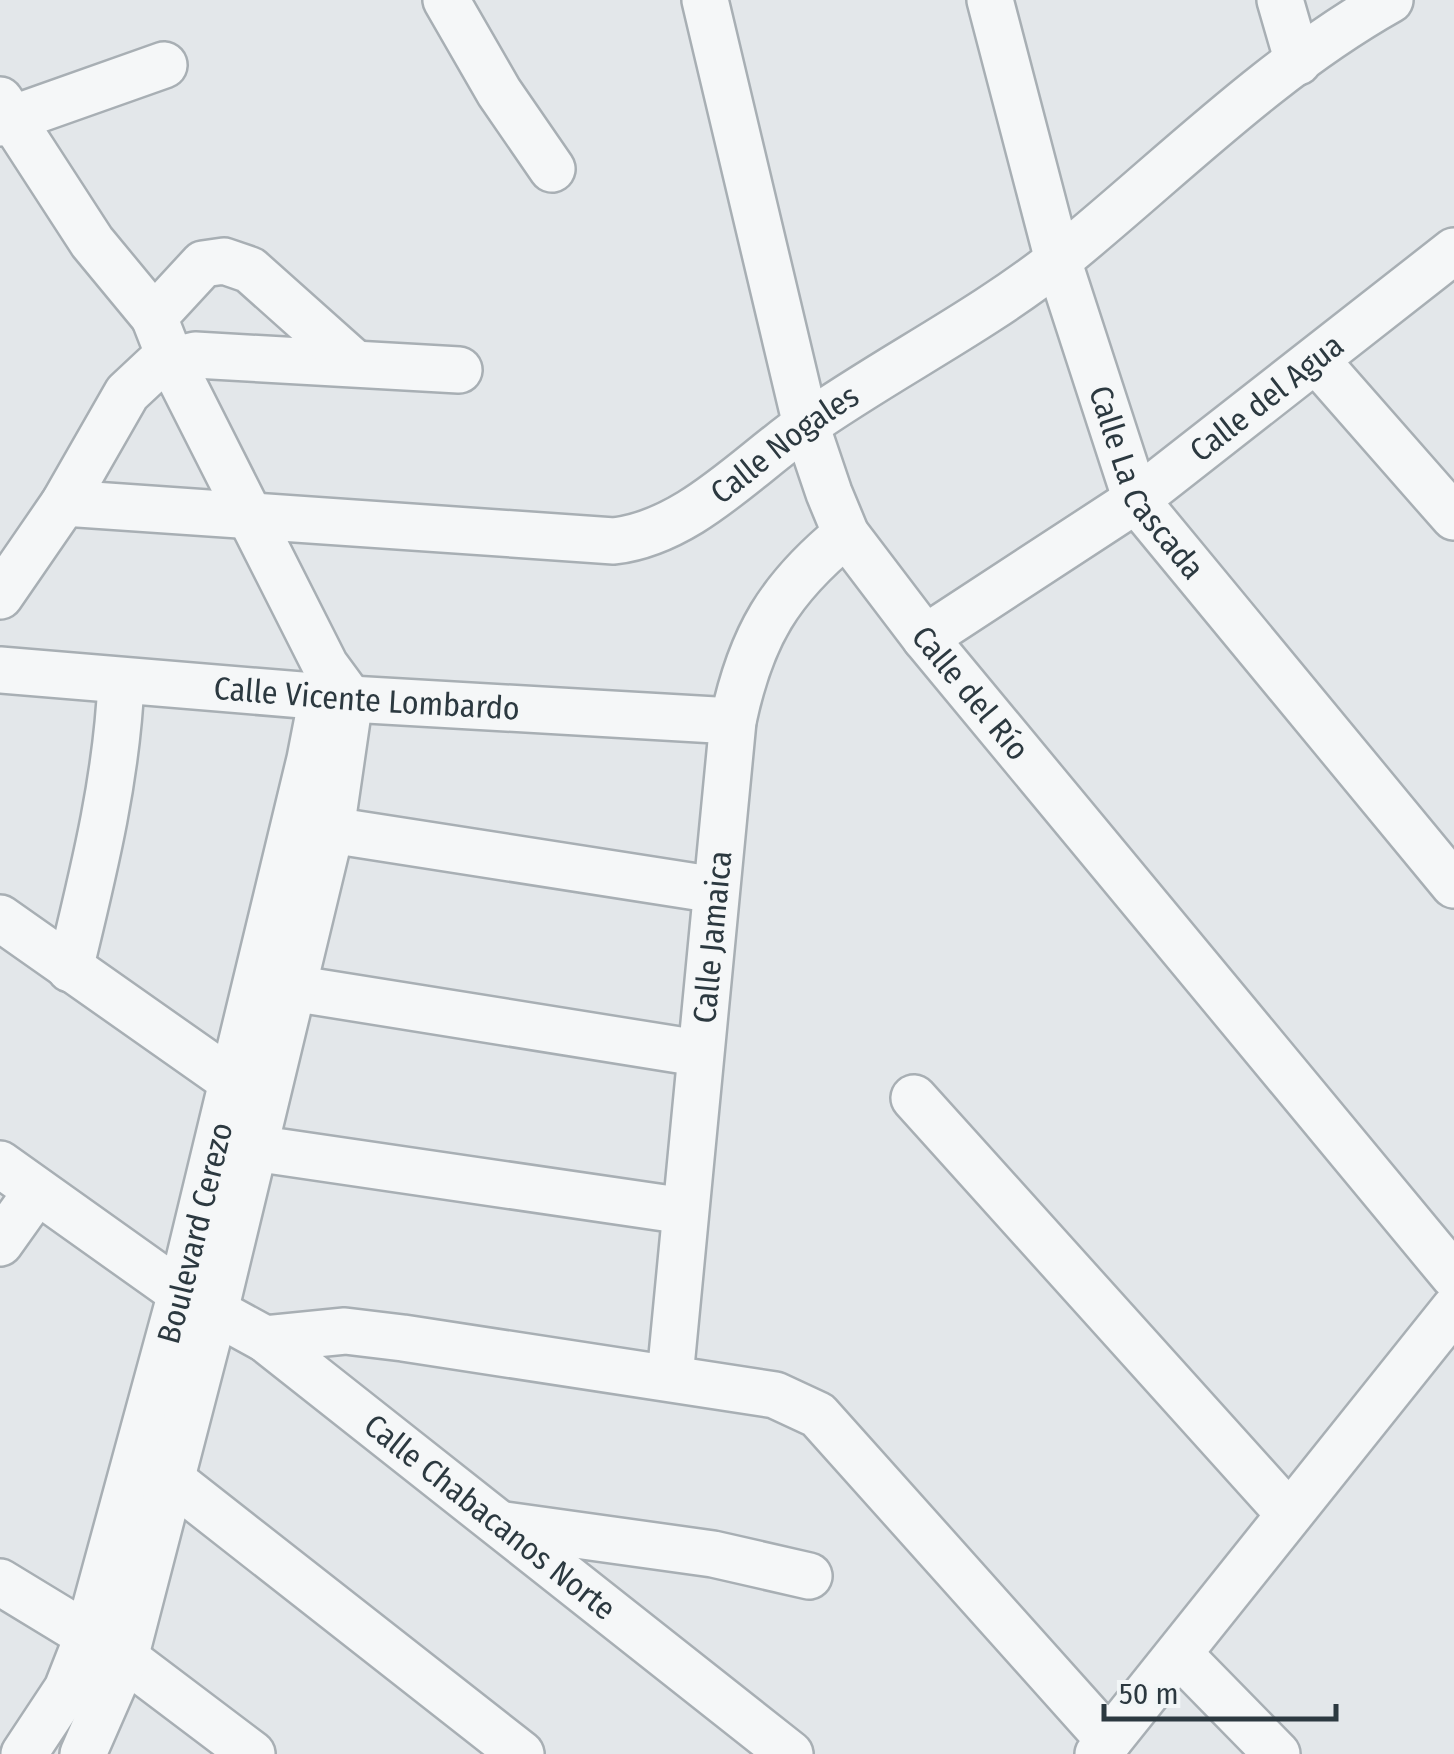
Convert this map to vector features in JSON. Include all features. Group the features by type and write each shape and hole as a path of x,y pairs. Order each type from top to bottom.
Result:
{"street":[{"path":"446,0 499,92 552,170"},
{"name":"Calle del Río","path":"705,0 806,424 846,534 925,638 1454,1276"},
{"name":"Calle La Cascada","path":"990,0 1058,260 1136,500 1454,885"},
{"path":"1280,0 1298,62"},
{"name":"Calle Nogales","path":"64,503 251,518 614,540 638,538 686,515 806,424 1058,260 1298,62 1390,0"},
{"path":"164,65 4,114 162,338 333,686"},
{"name":"Calle del Agua","path":"925,638 1136,500 1454,251"},
{"path":"0,596 64,503 121,402 151,368 162,338 203,264 224,261 250,270 353,362"},
{"path":"162,338 353,362 458,370"},
{"path":"1316,360 1454,518"},
{"name":"Calle Jamaica","path":"670,1377 732,721 746,667 768,617 805,568 846,534"},
{"name":"Calle Vicente Lombardo","path":"0,670 121,681 333,686 732,721"},
{"path":"70,969 107,808 119,737 121,681"},
{"name":"Boulevard Cerezo","path":"84,1754 106,1648 198,1302 254,1148 331,830 333,686"},
{"name":"Boulevard Cerezo","path":"24,1754 68,1689 106,1648 168,1478 198,1302 229,1079 333,686"},
{"path":"331,830 716,890"},
{"path":"0,918 229,1079"},
{"path":"292,988 698,1053"},
{"path":"914,1098 1289,1514"},
{"path":"254,1148 685,1211"},
{"name":"Calle Chabacanos Norte","path":"0,1164 198,1302 264,1339 505,1525 790,1754"},
{"path":"0,1243 37,1190"},
{"path":"264,1339 346,1331 775,1395 818,1416 1103,1747 1454,1309"},
{"path":"168,1478 521,1754"},
{"path":"505,1525 713,1554 808,1576"},
{"path":"0,1582 106,1648 252,1754"},
{"path":"1179,1654 1277,1754"}]}
